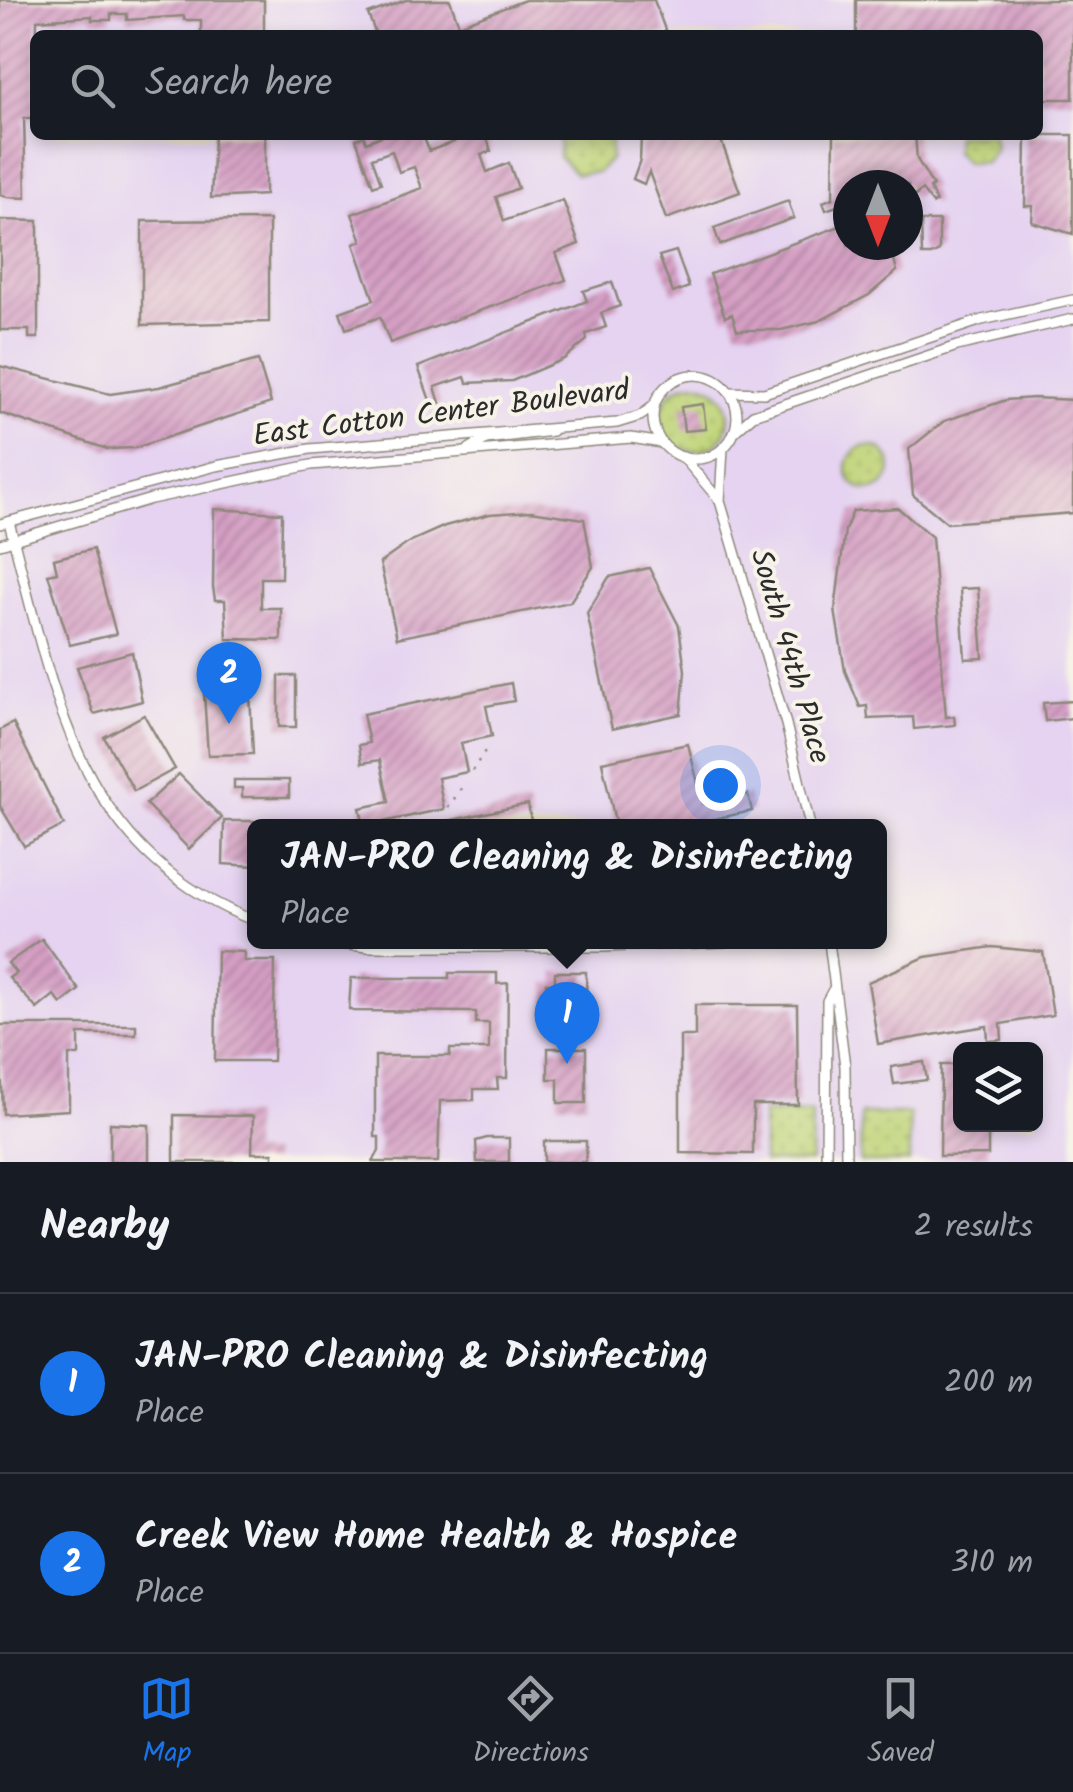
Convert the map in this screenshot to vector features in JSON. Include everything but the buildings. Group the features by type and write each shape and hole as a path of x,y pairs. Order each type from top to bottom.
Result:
{"street":[{"name":"East Cotton Center Boulevard","path":"4,523 198,470 310,449 627,421 654,406 665,388 687,376 712,379 729,392 764,394 982,320 1073,300"},
{"path":"683,457 706,457 723,448 753,415 931,354 1073,319"},
{"path":"729,392 736,411 734,432"},
{"name":"East Cotton Center Boulevard","path":"654,406 654,425 662,443"},
{"path":"469,450 486,439 539,436 563,427"},
{"name":"East Cotton Center Boulevard","path":"0,544 220,482 341,460 631,438 662,443 683,457"},
{"name":"South 44th Place","path":"723,448 720,501 786,724 808,819"},
{"name":"South 44th Place","path":"683,457 720,501"},
{"path":"4,523 14,541 58,704 88,777 109,810 153,858 204,896 247,918"},
{"path":"826,1162 826,1001 832,990 829,949"},
{"path":"832,990 840,1000 846,1162"}],"path":[{"path":"472,771 486,750"},
{"path":"448,808 462,787"}],"shaded area":[{"path":"0,0 1073,0 1073,1162 0,1162"}],"green space":[{"path":"560,140 610,140 611,158 598,172 576,174 559,157"},
{"path":"956,140 994,140 995,149 985,162 966,163 955,151"},
{"path":"695,383 708,385 719,393 727,404 727,430 719,441 708,449 695,451 682,449 671,441 663,430 661,417 663,404 671,393 682,385"},
{"path":"869,446 884,453 891,468 884,483 869,490 854,483 847,468 854,453"},
{"path":"763,1113 812,1113 811,1162 763,1162"},
{"path":"861,1114 910,1114 909,1162 860,1162"}],"place":[{"name":"Creek View Home Health & Hospice","path":"229,724"},
{"name":"JAN-PRO Cleaning & Disinfecting","path":"567,1064"}]}
